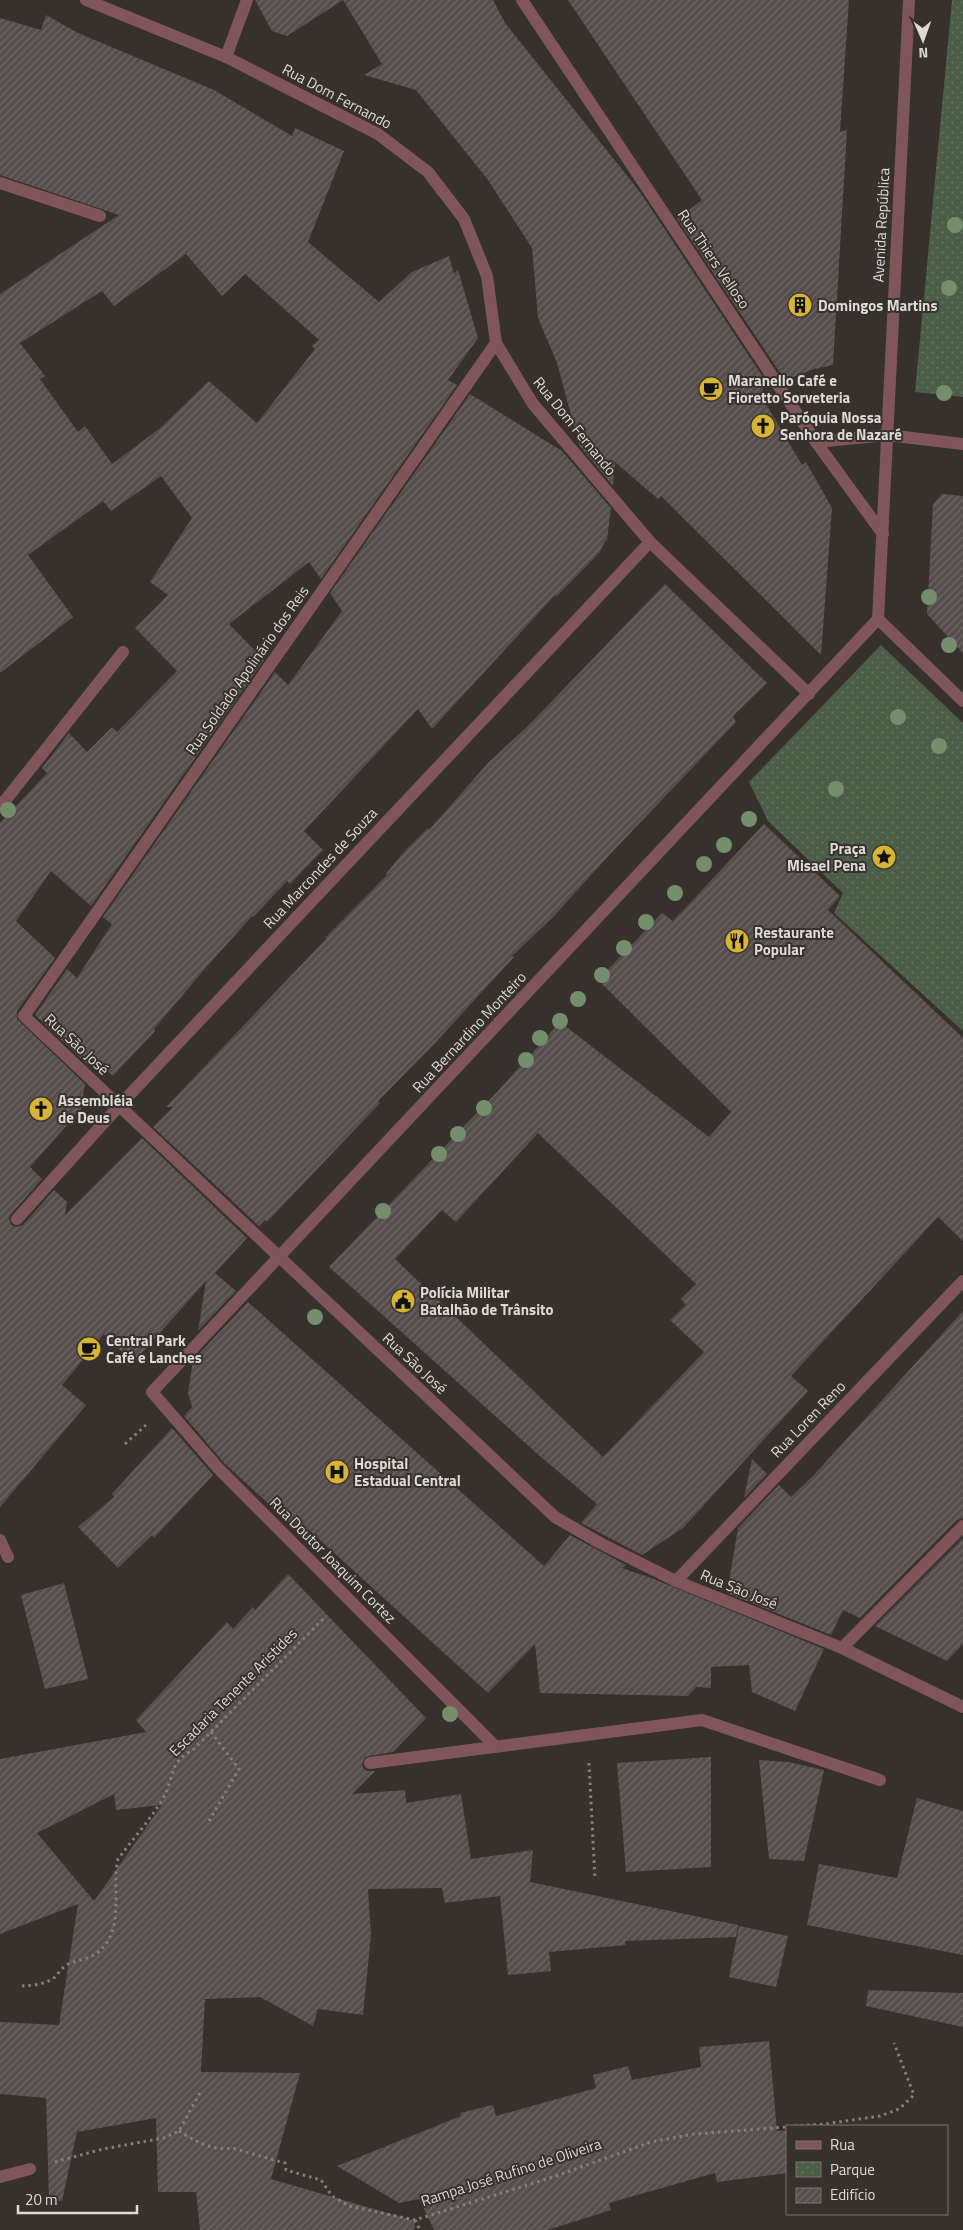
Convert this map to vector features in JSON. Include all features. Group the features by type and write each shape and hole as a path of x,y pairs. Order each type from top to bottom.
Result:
{"street":[{"name":"Rua Dom Fernando","path":"86,0 226,56 378,134 428,172 464,219 487,276 496,343 533,404 650,542 810,694"},
{"path":"226,56 247,0"},
{"name":"Rua Thiers Velloso","path":"522,0 816,442 883,534"},
{"name":"Avenida República","path":"878,619 909,0"},
{"path":"0,183 100,216"},
{"name":"Rua Soldado Apolinário dos Reis","path":"24,1016 496,343"},
{"path":"816,442 887,435 963,444"},
{"name":"Rua Marcondes de Souza","path":"18,1218 118,1106 650,542"},
{"path":"810,694 878,619 963,702"},
{"path":"0,807 123,652"},
{"name":"Rua Bernardino Monteiro","path":"152,1392 810,694"},
{"name":"Rua São José","path":"24,1016 278,1258 555,1517 600,1543 676,1581 842,1648 963,1707"},
{"name":"Rua Loren Reno","path":"676,1581 963,1281"},
{"name":"Rua Doutor Joaquim Cortez","path":"152,1392 218,1468 496,1747"},
{"path":"842,1648 963,1526"},
{"path":"0,1540 8,1558"},
{"path":"370,1763 702,1720 880,1780"},
{"path":"0,2177 30,2169"}],"path":[{"name":"Escadaria Tenente Aristides","path":"22,1986 43,1984 54,1978 65,1966 82,1961 98,1952 114,1929 115,1871 118,1859 163,1799 173,1768 181,1756 194,1749 330,1612 348,1598"},
{"path":"209,1820 239,1769 211,1732"},
{"path":"587,1735 595,1879"},
{"path":"804,2125 867,2119 899,2109 914,2095 894,2043"},
{"path":"30,2169 103,2149 164,2138 178,2130 201,2091"},
{"name":"Rampa José Rufino de Oliveira","path":"178,2130 200,2144 223,2149 232,2148 285,2163 286,2170 321,2180 332,2196 349,2206 415,2220 556,2176 651,2142 694,2134 786,2127"},
{"path":"415,2220 420,2230"}],"green space":[{"path":"952,0 963,0 963,397 915,392"},
{"name":"Praça Misael Pena","path":"881,645 963,723 963,1031 834,913 843,893 768,821 749,782"}],"building":[{"path":"255,0 343,0 287,36 272,31"},
{"path":"343,0 493,0 505,23 640,192 769,386 762,389 766,397 763,399 802,465 806,462 832,508 821,655 661,496 658,499 615,462 613,486 579,445 557,363 538,318 532,248 488,180 416,90 364,75 382,64"},
{"path":"568,0 849,0 840,132 847,130 833,365 814,369 785,380 677,219 702,200"},
{"path":"46,15 78,33 214,90 292,136 295,128 344,151 308,242 379,302 412,272 449,256 454,274 458,270 478,338 448,380 457,385 321,579 309,562 229,624 264,660 91,906 51,871 16,921 55,958 17,1011 17,1019 85,1084 81,1109 30,1167 42,1179 11,1214 9,1218 11,1225 16,1227 23,1225 54,1190 67,1202 65,1215 142,1138 247,1238 215,1273 236,1291 198,1331 206,1281 133,1363 104,1334 62,1385 86,1405 0,1507 0,823 47,773 42,768 69,733 87,752 112,727 117,732 177,671 135,628 168,595 150,582 192,518 161,476 111,511 103,501 28,555 73,617 0,673 0,294 119,215 0,175 0,18 41,30","holes":["186,254 222,296 245,274 319,340 312,346 315,349 257,423 209,381 159,429 112,464 85,426 78,432 40,379 45,376 20,343 102,291 114,306"]},
{"path":"470,394 562,451 611,508 607,540 600,552 556,597 555,595 432,729 418,709 304,831 323,850 290,884 287,881 252,916 202,972 154,1029 155,1031 113,1076 89,1055 88,1065 35,1015 67,969 77,978 112,924 103,917 275,672 288,685 342,611 330,593"},
{"path":"942,494 963,496 963,653 927,614 933,504"},
{"path":"665,584 767,683 733,716 736,722 552,918 512,956 514,957 436,1042 378,1101 380,1103 267,1222 265,1220 259,1226 153,1127 173,1107 166,1107 387,875 401,855 428,828 429,830 488,763 530,724"},
{"path":"764,824 840,896 828,910 963,1038 963,1241 938,1217 791,1376 808,1391 683,1528 642,1555 581,1523 597,1504 541,1457 329,1267 497,1092 560,1022 709,1137 731,1112 598,980 662,913 673,921","holes":["538,1133 696,1284 681,1299 686,1305 670,1320 704,1352 603,1457 395,1259 442,1210 456,1222"]},
{"name":"Hospital Estadual Central","path":"248,1302 544,1566 570,1535 626,1565 622,1568 654,1579 824,1649 795,1711 752,1692 749,1665 711,1667 711,1688 696,1687 688,1696 540,1693 535,1644 488,1693 309,1530 304,1536 224,1463 184,1416 192,1407 188,1393 193,1360"},
{"path":"963,1311 963,1518 957,1520 860,1618 843,1610 831,1635 727,1593 738,1528 779,1485 791,1497 814,1475"},
{"path":"172,1428 213,1475 154,1538 152,1535 118,1568 78,1527 114,1497 112,1494"},
{"path":"752,1459 767,1474 744,1498"},
{"path":"963,1538 963,1644 947,1661 875,1626"},
{"path":"288,1574 426,1718 393,1752 365,1757 362,1764 363,1768 367,1771 375,1771 352,1794 405,1790 406,1803 461,1794 471,1859 533,1850 530,1882 738,1925 736,1937 625,1941 626,1945 549,1952 551,1971 508,1975 500,1896 445,1903 442,1888 368,1889 371,1935 363,2015 318,2009 313,2026 260,1997 205,1999 201,2072 300,2073 271,2179 415,2221 414,2230 200,2230 196,2192 158,2192 156,2118 77,2132 62,2201 49,2200 46,2098 0,2094 0,2022 59,2025 78,1904 0,1934 0,1759 146,1732 136,1720 227,1622 233,1629 253,1607 255,1610","holes":["114,1794 116,1810 162,1805 94,1901 37,1833"]},
{"path":"64,1583 88,1679 45,1689 21,1595"},
{"path":"711,1757 711,1867 626,1872 617,1763"},
{"path":"759,1760 788,1762 824,1770 804,1861 769,1859"},
{"path":"917,1798 963,1811 963,1955 807,1925 819,1864 897,1878"},
{"path":"739,1926 788,1936 776,1987 729,1977"},
{"path":"868,1990 963,1993 963,2027 866,2006"},
{"path":"769,2041 777,2131 786,2130 786,2173 717,2182 715,2173 609,2203 611,2210 548,2230 434,2230 419,2199 399,2203 337,2166 461,2116 460,2113 493,2105 496,2116 596,2088 593,2075 628,2066 632,2080 701,2067 699,2047"}],"place":[{"name":"Domingos Martins","path":"800,305"},
{"name":"Maranello Café e Fioretto Sorveteria","path":"711,389"},
{"name":"Paróquia Nossa Senhora de Nazaré","path":"763,426"},
{"name":"Praça Misael Pena","path":"884,857"},
{"name":"Restaurante Popular","path":"737,941"},
{"name":"Assembléia de Deus","path":"41,1109"},
{"name":"Polícia Militar Batalhão de Trânsito","path":"403,1301"},
{"name":"Central Park Café e Lanches","path":"89,1349"},
{"name":"Hospital Estadual Central","path":"337,1472"}]}
